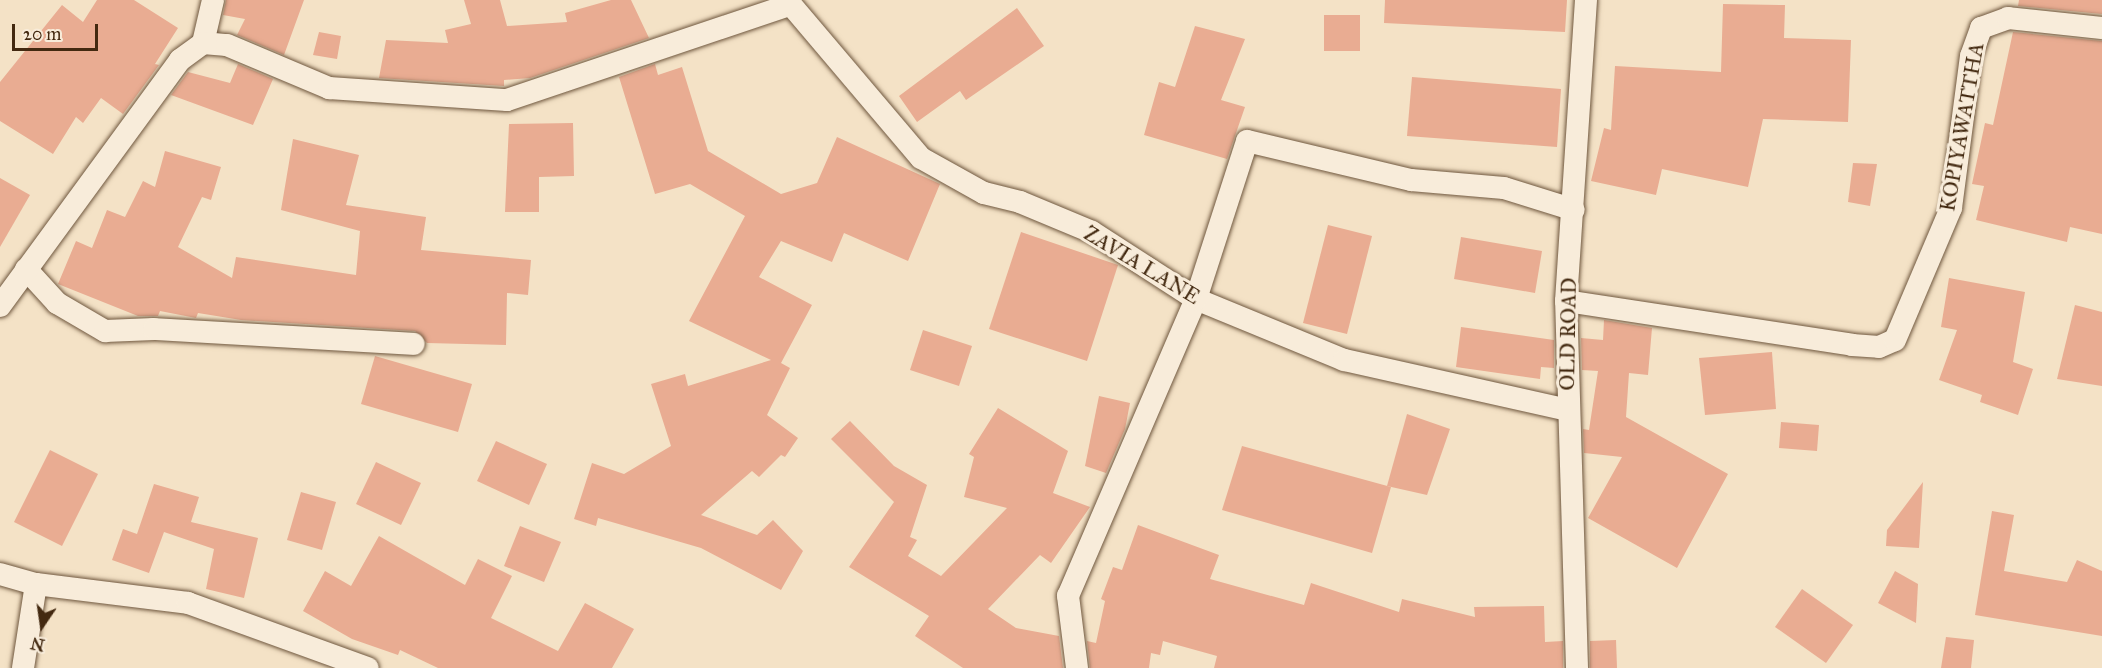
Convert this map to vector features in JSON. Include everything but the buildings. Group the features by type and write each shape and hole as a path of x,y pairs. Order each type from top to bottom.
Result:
{"street":[{"path":"0,306 180,60 203,43 213,0"},
{"name":"OLD ROAD","path":"1577,668 1566,301 1574,210 1586,0"},
{"path":"203,43 227,45 329,88 507,100 788,3"},
{"name":"ZAVIA LANE","path":"788,3 921,159 984,192 1020,202 1092,232 1196,299 1344,360 1568,410"},
{"name":"KOPIYAWATTHA","path":"1566,301 1852,345 1880,347 1895,340 1951,208 1971,56 1981,28 2008,18 2102,28"},
{"path":"1077,668 1068,596 1196,299 1247,141 1411,180 1504,188 1574,210"},
{"path":"26,268 57,303 105,331 154,328 414,344"},
{"path":"0,574 36,584 188,603 368,668"},
{"path":"23,668 36,584"}]}
